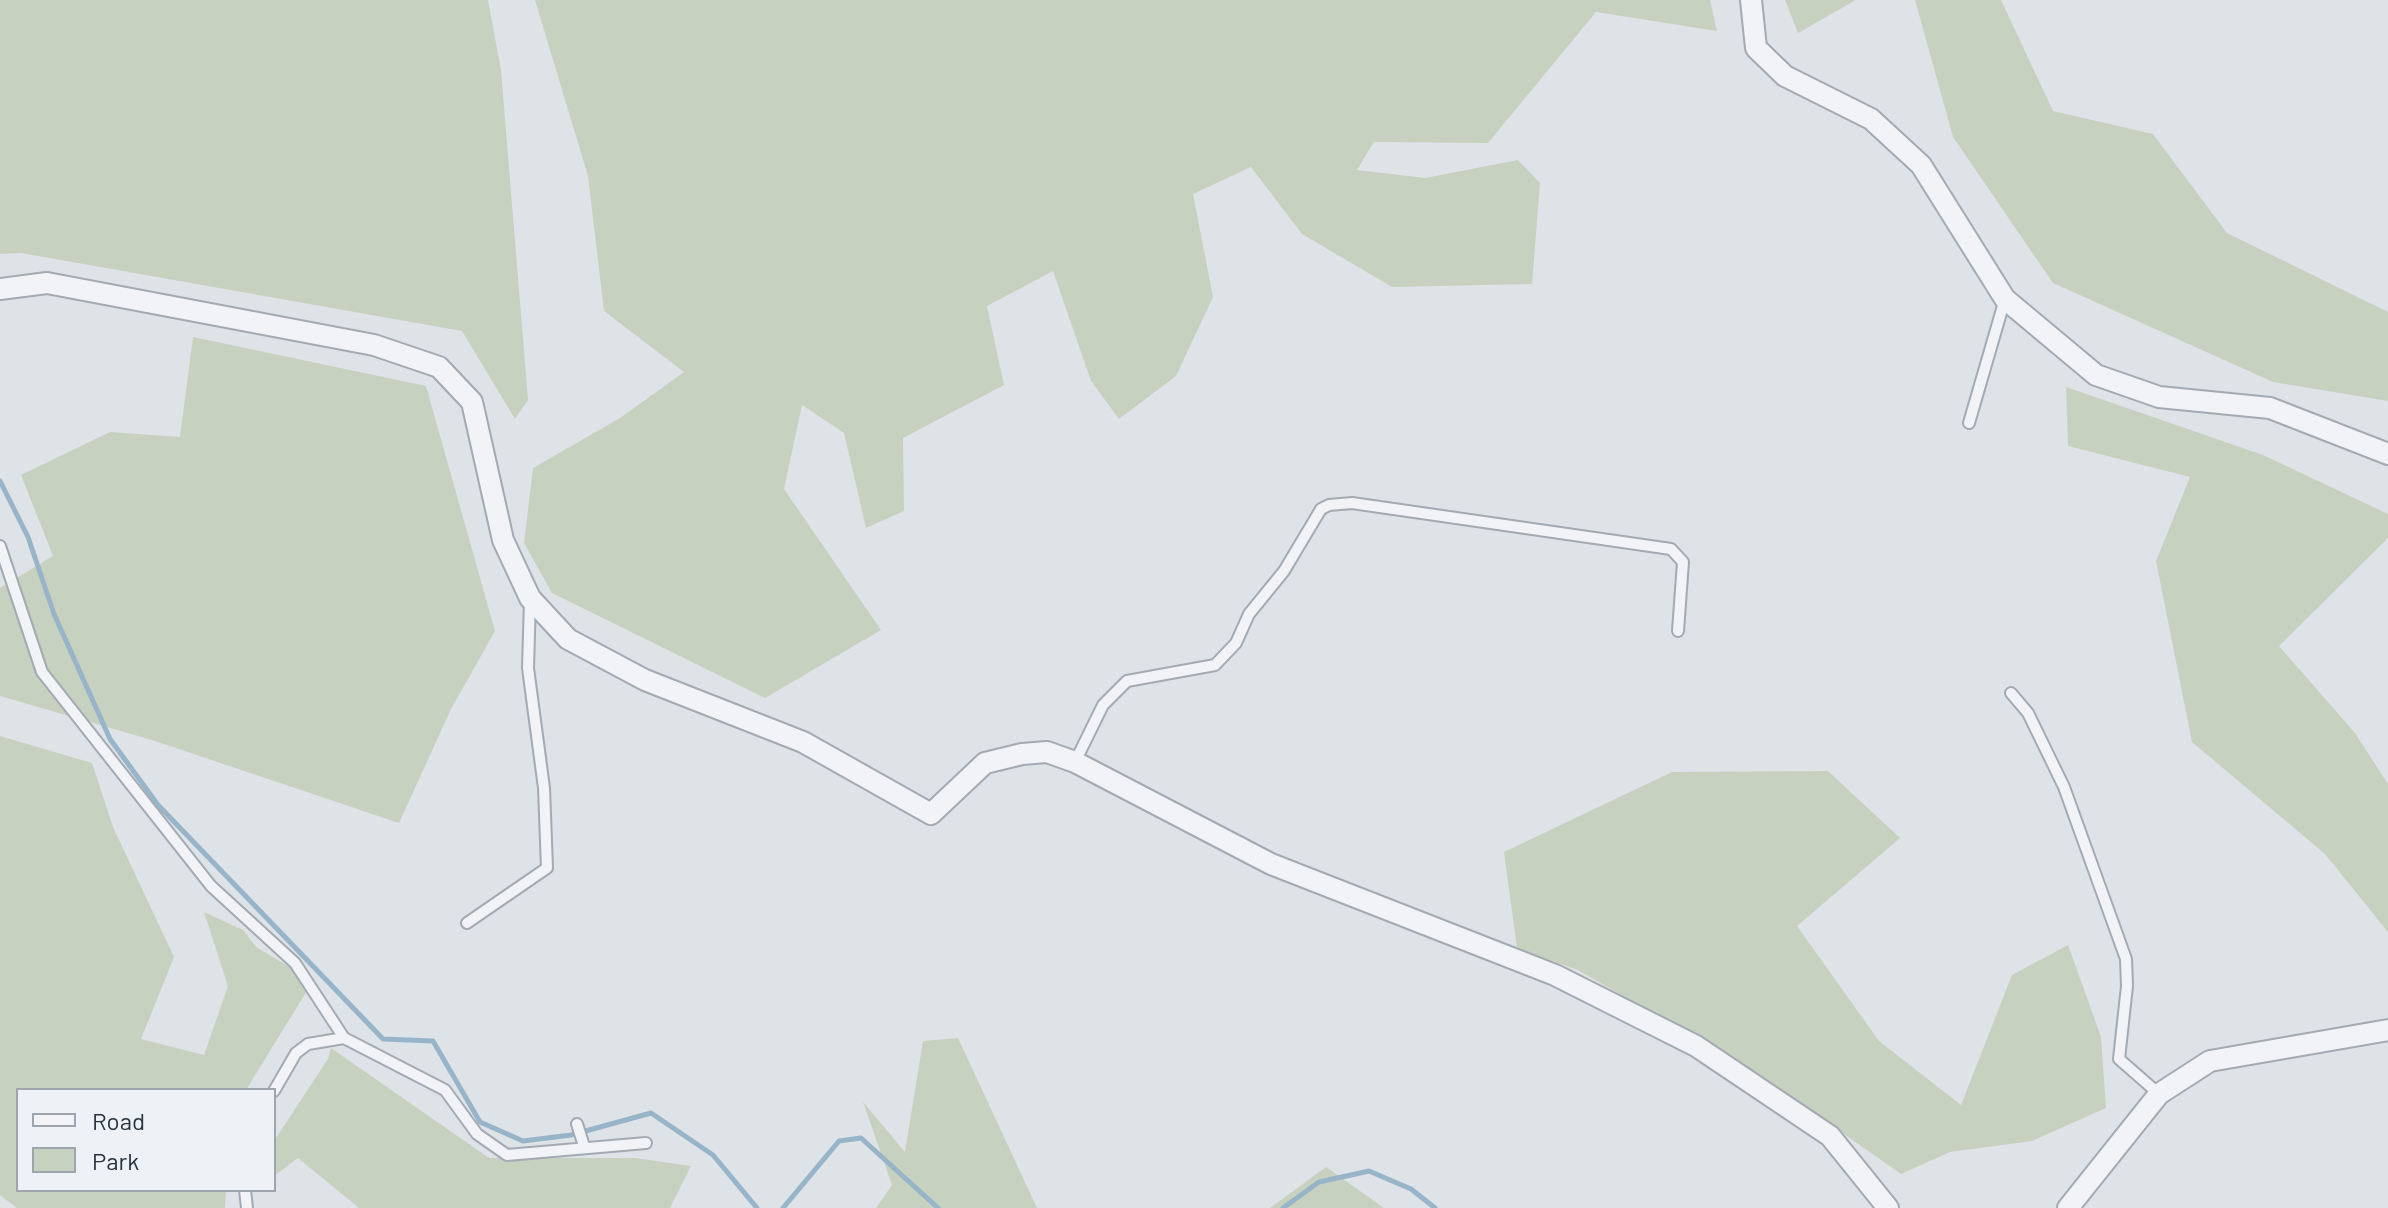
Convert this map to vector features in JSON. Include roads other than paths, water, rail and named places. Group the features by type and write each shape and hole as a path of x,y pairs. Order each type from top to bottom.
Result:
{"street":[{"path":"1751,0 1756,48 1785,76 1871,119 1921,165 2005,299 2096,375 2159,397 2270,408 2388,454"},
{"path":"0,289 47,283 374,345 439,367 472,402 503,540 530,598 568,639 645,680 803,742 931,814 985,763 1047,752 1075,762 1271,864 1555,975 1696,1046 1830,1136 1888,1208"},
{"path":"2068,1208 2159,1094 2210,1061 2388,1030"}],"lane":[{"path":"1969,423 2005,299"},
{"path":"1075,762 1103,705 1127,681 1215,665 1236,643 1249,614 1284,571 1321,509 1329,505 1352,503 1671,549 1683,562 1678,631"},
{"path":"0,546 42,672 211,886 295,963 344,1038 445,1090 477,1134 507,1155 646,1143"},
{"path":"467,923 547,868 544,788 528,668 530,598"},
{"path":"2011,693 2028,713 2064,787 2126,959 2127,986 2119,1059 2159,1094"},
{"path":"276,1088 296,1053 308,1044 344,1038"},
{"path":"577,1124 584,1146"}],"waterway":[{"path":"0,481 28,537 54,614 110,739 158,805 383,1039 433,1041 480,1122 523,1141 571,1135 651,1113 713,1155 757,1208"},
{"path":"783,1208 839,1141 861,1138 938,1208"},
{"path":"1283,1208 1319,1182 1369,1171 1411,1189 1435,1208"}]}
